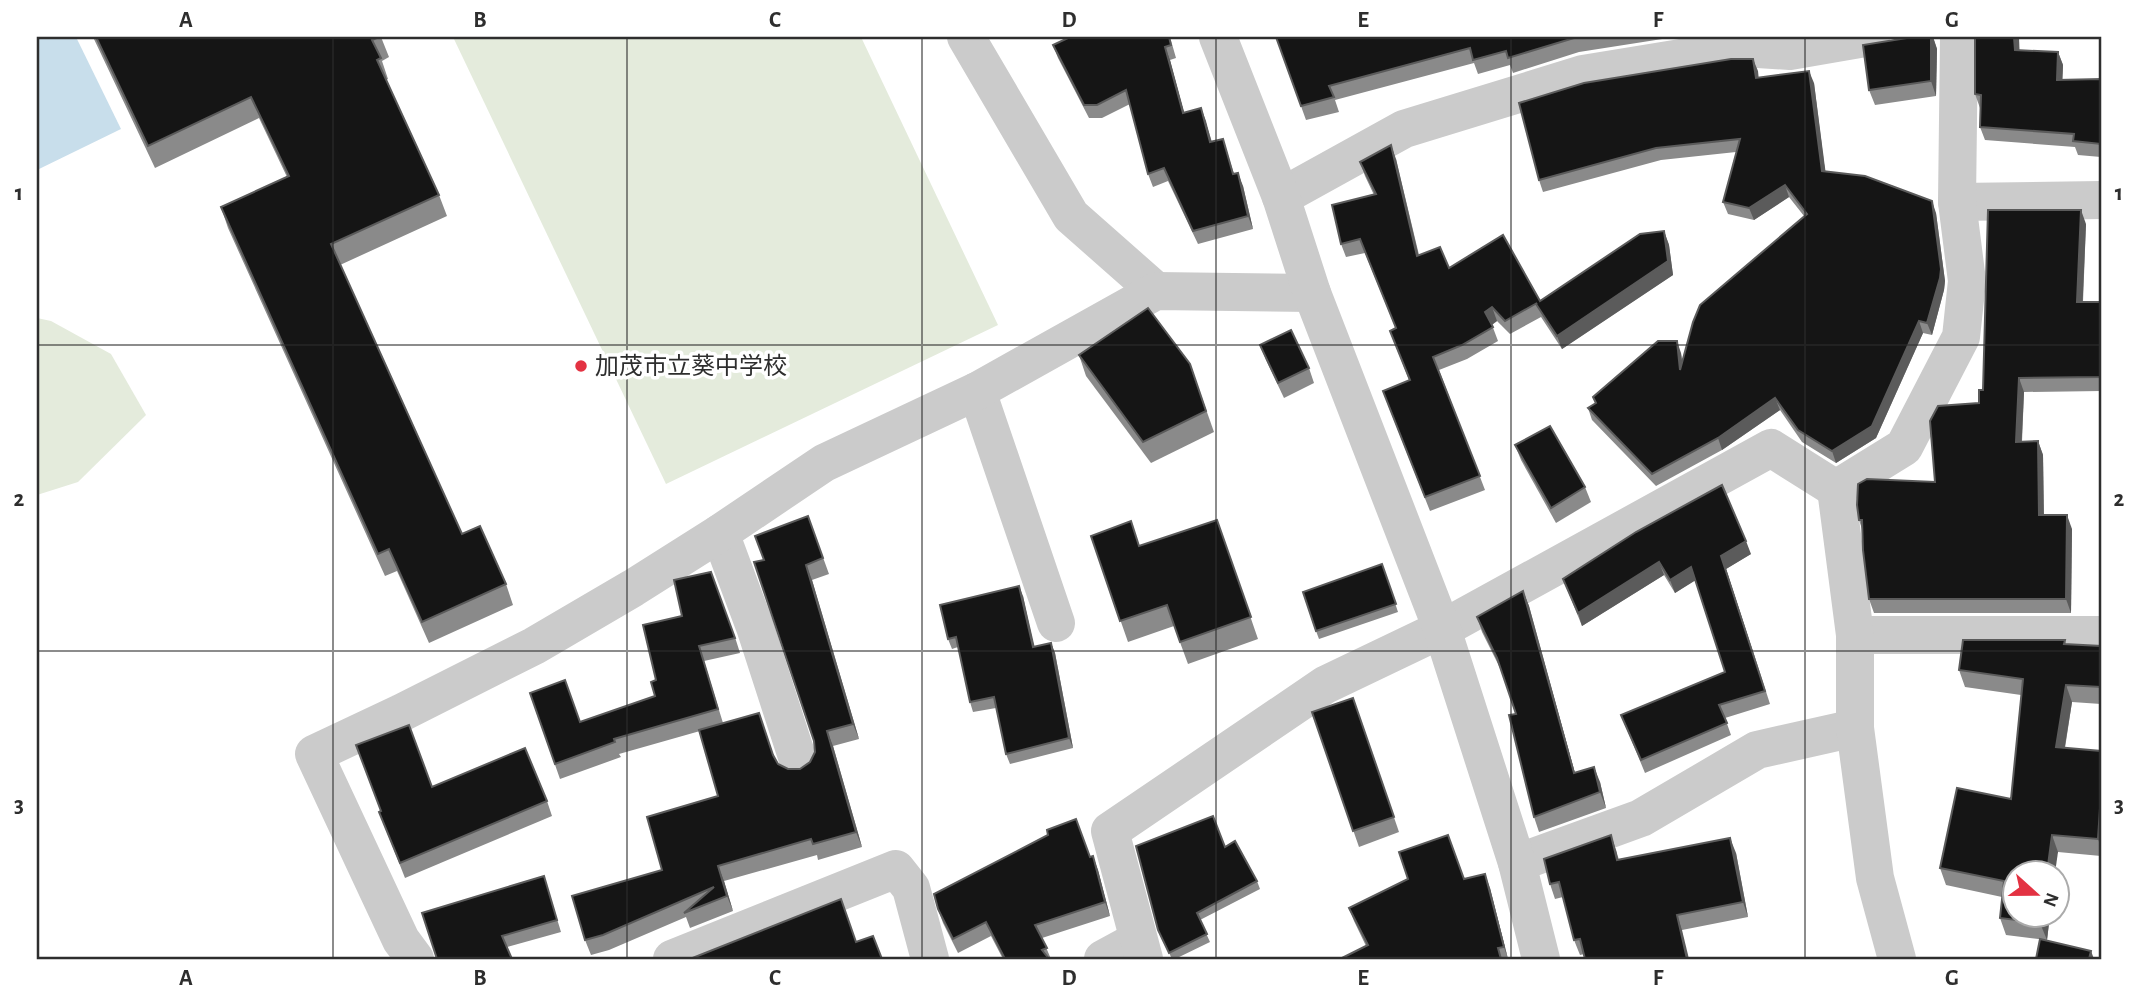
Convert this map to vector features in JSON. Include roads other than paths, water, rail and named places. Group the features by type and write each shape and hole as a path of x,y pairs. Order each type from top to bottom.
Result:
{"street":[{"path":"966,37 1071,216 1156,291"},
{"path":"1218,37 1281,197 1312,293 1442,629 1517,863 1541,959"},
{"path":"1281,197 1404,129 1583,74 1742,48 1790,51 1871,37"},
{"path":"1836,489 1904,447 1961,337 1967,281 1957,202 1959,37"},
{"path":"1957,202 2101,200"},
{"path":"415,959 401,940 314,754 534,646 633,588 824,463 977,391 1156,291 1312,293"},
{"path":"977,391 1056,623"},
{"path":"1102,959 1141,950 1110,831 1325,685 1442,629 1771,448 1836,489"},
{"path":"1836,489 1855,635 1855,728 1875,878 1897,959"},
{"path":"720,533 755,626 799,763"},
{"path":"1855,635 2101,635"},
{"path":"1517,863 1641,818 1757,750 1855,728"},
{"path":"672,959 896,869 911,888 930,959"}],"water":[{"path":"37,37 76,37 121,129 37,170"}],"place":[{"name":"加茂市立葵中学校","path":"581,366"}]}
